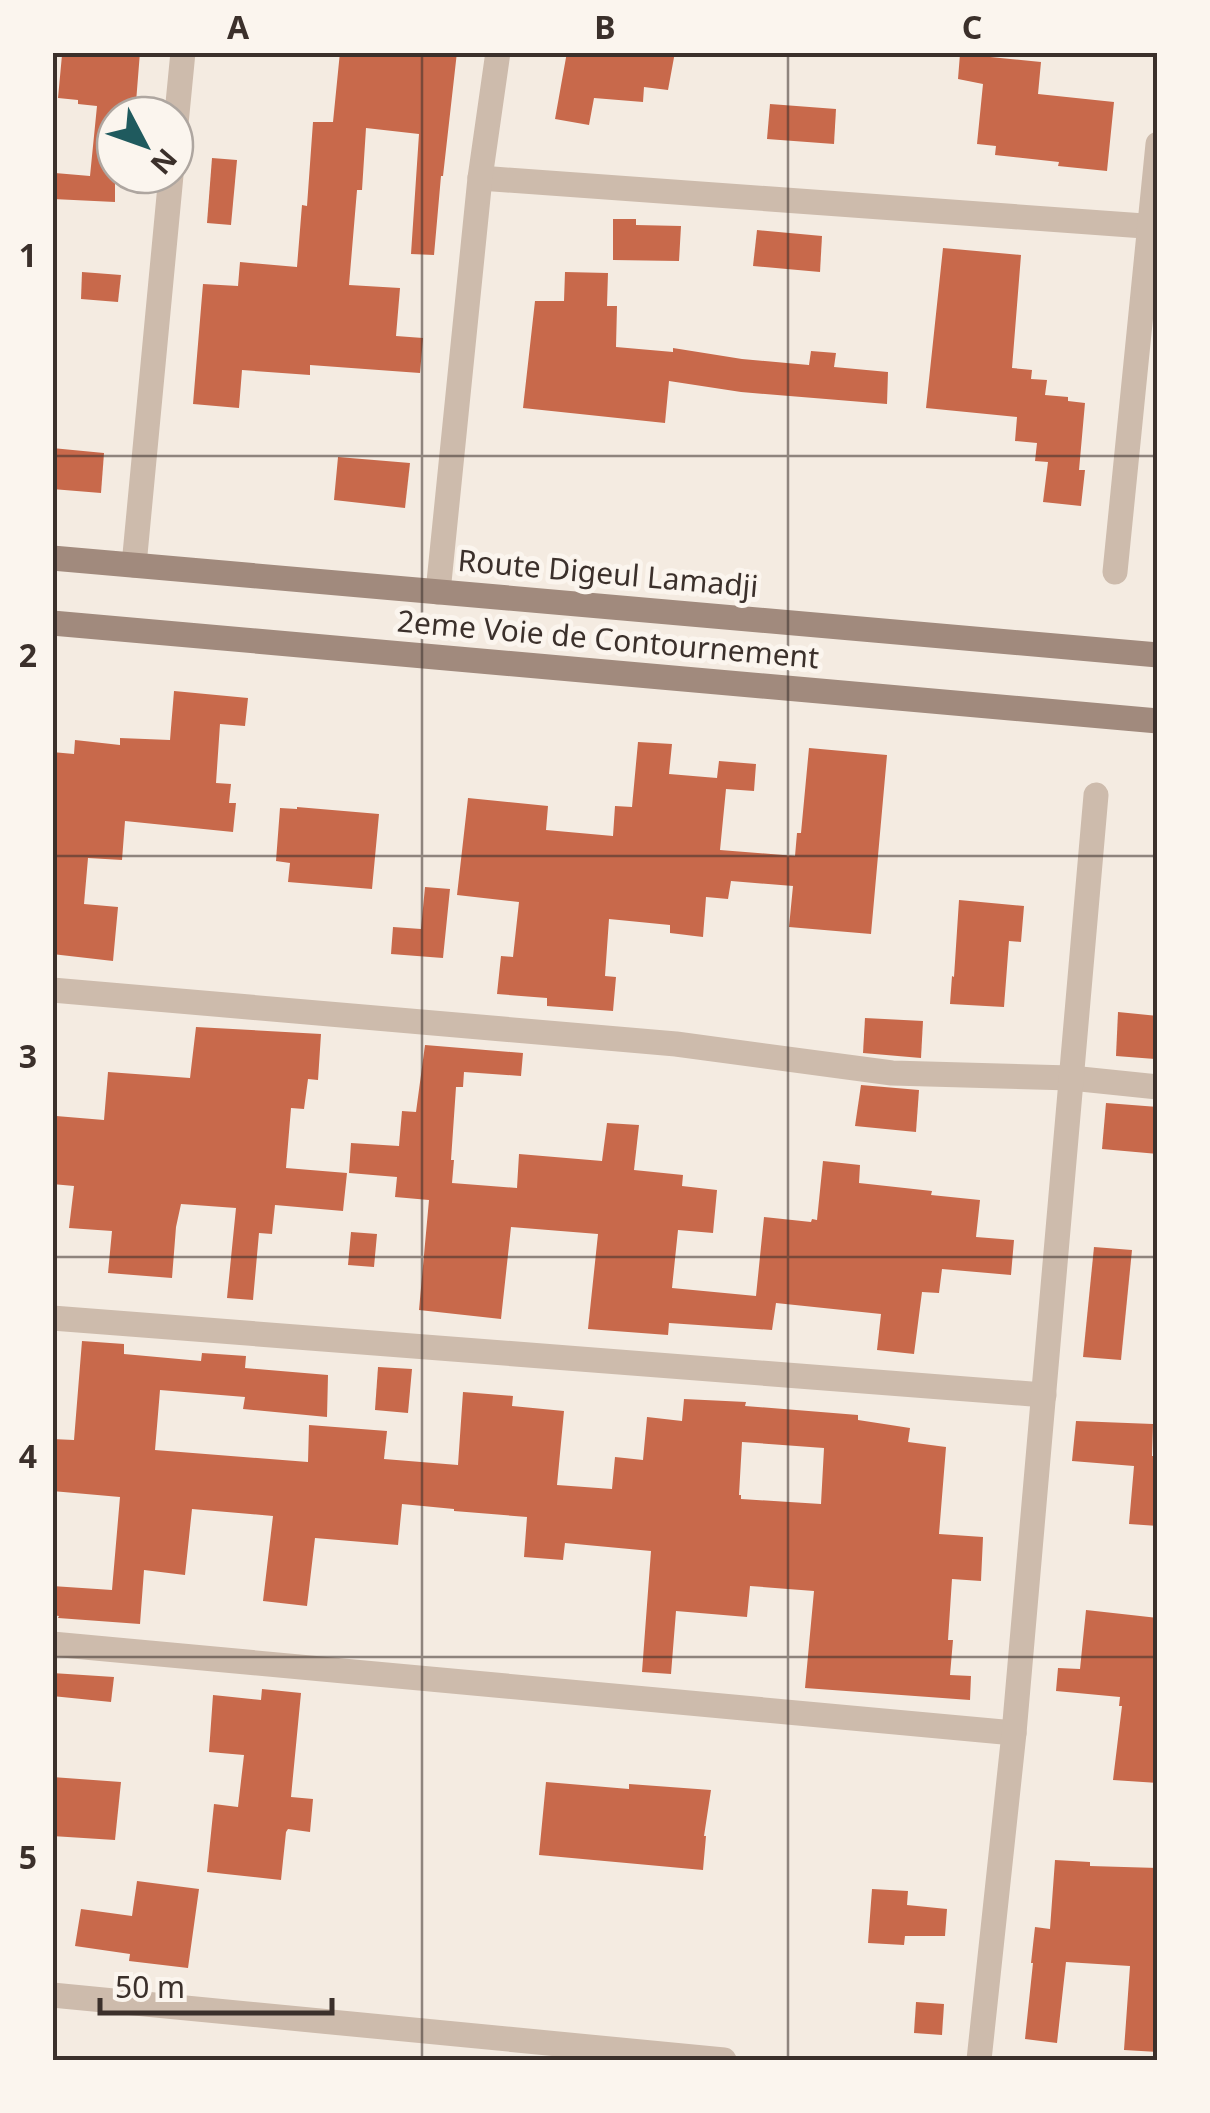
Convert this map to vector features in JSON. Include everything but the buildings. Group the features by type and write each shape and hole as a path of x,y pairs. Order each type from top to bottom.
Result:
{"main road":[{"name":"Route Digeul Lamadji","path":"52,558 1158,655"},
{"name":"2eme Voie de Contournement","path":"52,623 1158,722"}],"street":[{"path":"179,95 183,52"},
{"path":"438,592 480,178 498,52"},
{"path":"1115,572 1153,226 1158,144"},
{"path":"480,178 1153,226"},
{"path":"134,566 169,195"},
{"path":"978,2060 1014,1733 1096,795"},
{"path":"52,990 676,1044 892,1073 1071,1078 1158,1087"},
{"path":"52,1318 1044,1395"},
{"path":"52,1644 1014,1733"},
{"path":"52,1996 724,2060"}]}
